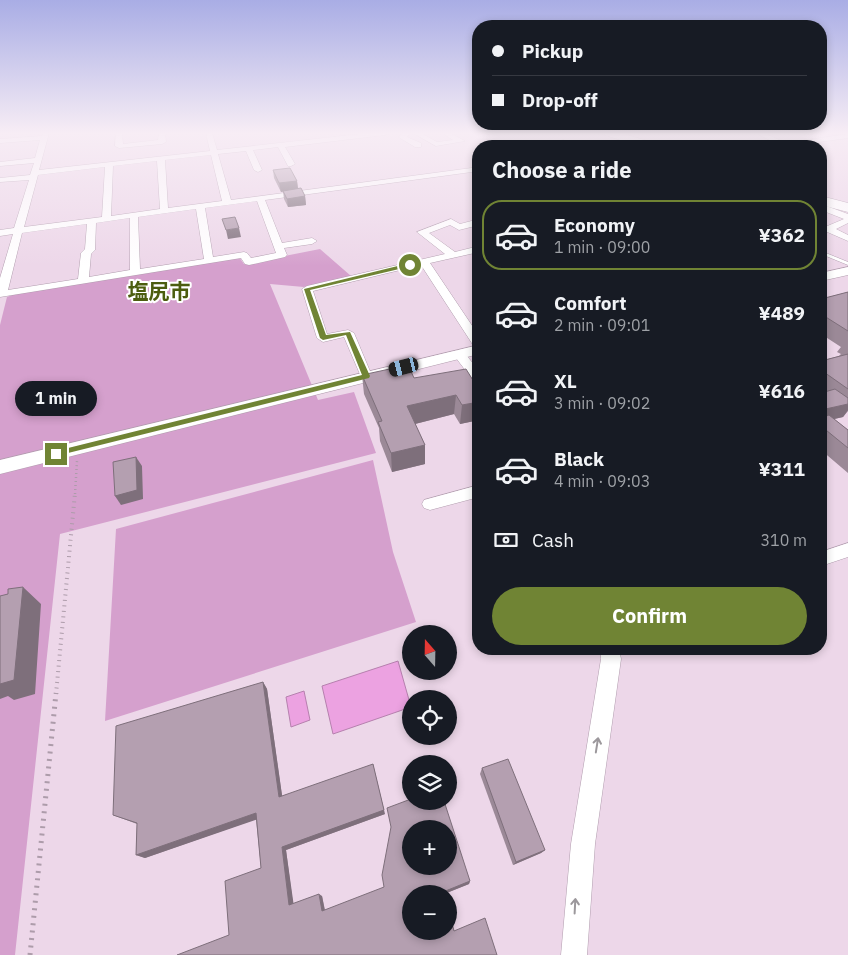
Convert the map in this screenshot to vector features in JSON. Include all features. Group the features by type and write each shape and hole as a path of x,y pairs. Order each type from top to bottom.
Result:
{"highway":[{"path":"827,202 848,208"}],"street":[{"path":"34,178 3,275 2,294 244,255 249,262 282,255 260,198"},
{"path":"106,218 108,178"},
{"path":"162,178 164,211"},
{"path":"221,178 227,202"},
{"path":"0,233 414,178"},
{"path":"200,206 208,261"},
{"path":"827,209 848,216"},
{"path":"134,215 135,273"},
{"path":"83,281 86,253 90,250 92,220"},
{"path":"848,220 828,229 848,238"},
{"path":"453,254 422,232 451,222 459,227 472,224"},
{"path":"279,246 312,240"},
{"path":"366,376 348,333 323,338 307,289 472,250"},
{"path":"423,261 472,334"},
{"path":"827,276 848,271"},
{"path":"0,467 472,351"},
{"path":"459,354 472,371"},
{"path":"430,504 472,494"},
{"path":"827,557 848,550"},
{"path":"574,955 576,901 584,824 611,655"}],"lane":[{"path":"827,255 848,264"}],"path":[{"path":"30,955 73,525 77,458"}],"shaded area":[{"path":"320,249 351,276 304,287 270,284 318,400 354,392 376,453 60,534 15,955 0,955 0,325 7,297 15,294 239,257 244,264"},
{"path":"373,460 393,552 416,622 105,721 116,529"},
{"path":"398,661 406,690 402,690 402,710 333,734 322,686"},
{"path":"304,691 310,720 291,727 286,697"}],"building":[{"path":"276,178 295,178 297,181 279,183"},
{"path":"301,188 305,196 287,199 283,191"},
{"path":"235,217 239,228 226,230 222,219"},
{"path":"848,292 848,331 827,318 827,297"},
{"path":"848,354 848,389 827,374 827,359"},
{"path":"408,365 414,378 466,369 472,379 472,403 462,405 456,395 407,406 425,445 391,453 378,422 382,421 362,375"},
{"path":"835,389 848,398 848,404 827,409 827,391"},
{"path":"829,415 848,430 848,448 827,431 827,416"},
{"path":"136,457 137,490 115,496 113,462"},
{"path":"23,587 14,680 0,684 0,596 8,594 8,589"},
{"path":"263,682 279,797 373,764 384,810 282,847 289,905 319,894 322,911 384,887 382,875 391,827 387,808 402,802 402,810 447,810 450,820 402,820 402,875 457,875 457,841 470,881 457,886 402,885 402,940 457,940 457,930 485,918 497,955 177,955 229,935 225,881 261,868 256,813 136,855 137,823 113,815 116,726"},
{"path":"508,759 545,850 516,862 482,768"}],"district":[{"name":"塩尻市","path":"159,291"}],"route":[{"path":"56,454 366,376 348,333 323,338 307,289 410,265"}]}
